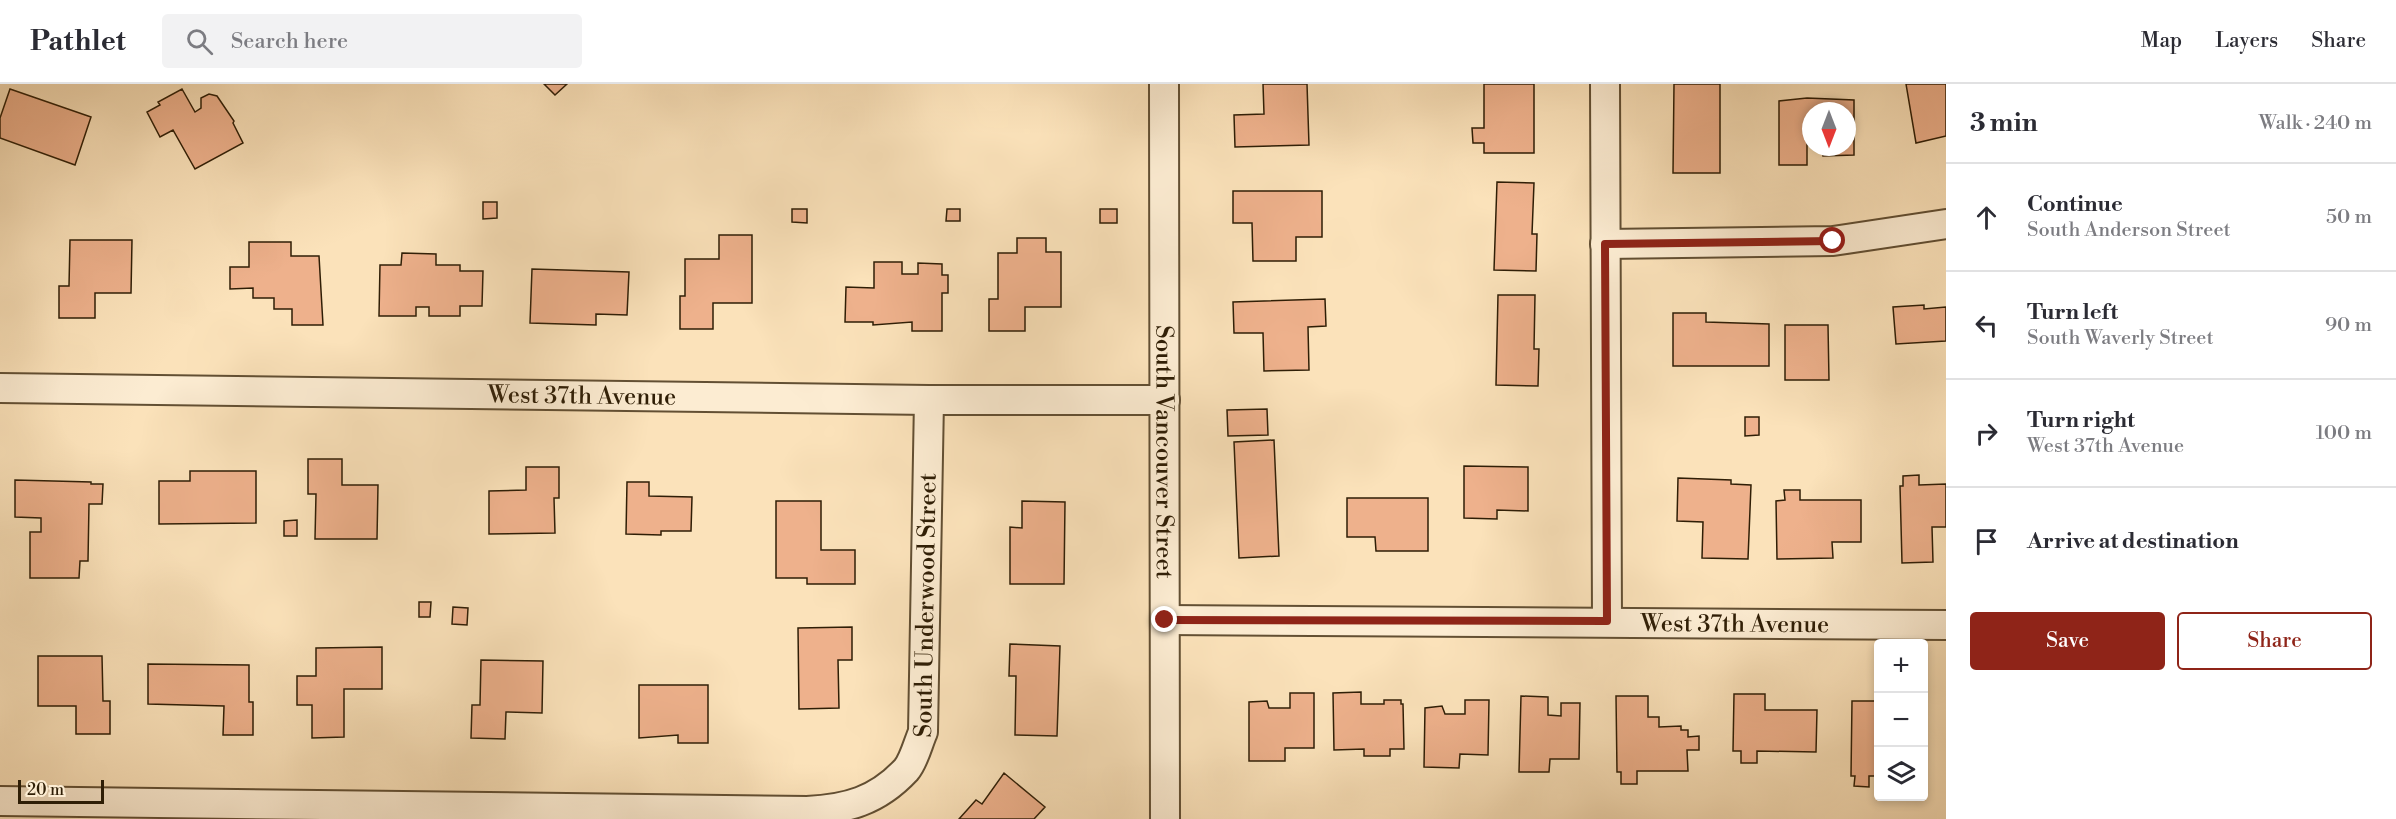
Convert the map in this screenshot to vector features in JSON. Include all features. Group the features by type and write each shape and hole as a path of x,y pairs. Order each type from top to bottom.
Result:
{"street":[{"name":"South Vancouver Street","path":"1164,84 1166,819"},
{"path":"1605,84 1607,621"},
{"path":"1605,244 1833,241 1946,225"},
{"name":"West 37th Avenue","path":"0,388 929,400 1165,399"},
{"name":"South Underwood Street","path":"0,801 807,812 839,810 862,803 878,793 907,768 923,732 929,400"},
{"name":"West 37th Avenue","path":"1165,620 1607,621 1946,625"}],"building":[{"path":"544,84 567,84 555,95"},
{"path":"1263,84 1307,84 1309,145 1235,147 1234,115 1264,114"},
{"path":"1484,84 1534,84 1534,153 1484,153 1484,143 1473,143 1472,128 1484,128"},
{"path":"1674,84 1720,84 1720,173 1673,173"},
{"path":"1906,84 1946,84 1946,136 1916,143"},
{"path":"10,89 91,117 75,165 0,138 0,118"},
{"path":"182,89 195,112 201,108 201,98 209,94 217,96 234,121 243,143 195,169 173,130 160,137 147,112 160,105 158,102"},
{"path":"1807,98 1854,100 1854,102 1802,102 1802,156 1807,156 1807,165 1779,165 1779,101"},
{"path":"1497,182 1534,183 1532,234 1537,234 1536,271 1494,270"},
{"path":"1233,191 1322,191 1322,237 1296,237 1296,261 1253,261 1252,223 1233,223"},
{"path":"483,202 497,202 497,218 483,219"},
{"path":"792,209 807,209 807,223 792,222"},
{"path":"947,209 960,209 960,221 946,221"},
{"path":"1100,209 1117,209 1117,223 1100,223"},
{"path":"719,235 752,235 752,303 713,303 713,329 680,329 680,296 685,296 685,259 719,259"},
{"path":"1017,238 1046,238 1046,252 1061,252 1061,307 1025,307 1025,331 989,331 989,299 998,299 998,253 1017,253"},
{"path":"70,240 132,240 131,293 95,293 95,318 59,318 59,286 69,286"},
{"path":"249,242 291,242 291,256 319,256 323,325 292,325 292,309 274,309 274,298 253,298 253,288 230,289 230,267 249,267"},
{"path":"402,253 436,254 436,265 460,265 460,271 483,271 482,306 460,306 460,316 429,316 429,307 416,307 416,316 379,316 380,265 401,265"},
{"path":"874,262 902,262 902,274 918,274 918,263 942,264 942,275 948,275 948,293 942,293 942,331 912,331 912,322 873,325 873,322 845,322 846,287 874,288"},
{"path":"532,269 629,272 627,315 596,314 596,325 530,323"},
{"path":"1498,295 1535,295 1534,349 1539,349 1538,386 1496,385"},
{"path":"1325,299 1326,326 1308,327 1309,370 1264,371 1263,333 1234,333 1233,302"},
{"path":"1924,305 1924,309 1946,307 1946,341 1896,344 1893,307"},
{"path":"1673,313 1706,313 1706,322 1769,324 1769,366 1673,366"},
{"path":"1785,325 1828,325 1829,380 1785,380"},
{"path":"1267,409 1268,435 1228,436 1227,410"},
{"path":"1745,417 1759,417 1759,435 1745,436"},
{"path":"1274,440 1279,556 1239,558 1234,442"},
{"path":"308,459 342,459 342,485 378,485 377,539 315,539 316,494 308,494"},
{"path":"1464,466 1528,467 1528,511 1497,510 1497,519 1464,518"},
{"path":"526,467 559,467 559,498 554,498 555,533 489,534 489,491 526,490"},
{"path":"190,471 256,471 256,523 159,524 159,481 190,481"},
{"path":"1919,475 1919,485 1946,484 1946,527 1932,527 1933,562 1902,563 1900,486 1903,486 1903,476"},
{"path":"1678,478 1731,480 1731,484 1751,485 1748,559 1702,558 1703,522 1677,521"},
{"path":"15,480 103,484 102,504 89,504 88,561 80,561 79,578 30,578 30,532 41,532 41,518 15,517"},
{"path":"627,482 649,482 649,496 692,497 691,531 661,531 661,535 626,534"},
{"path":"1784,490 1800,490 1800,500 1861,500 1861,542 1832,542 1833,558 1777,559 1776,501 1785,500"},
{"path":"1347,498 1428,498 1428,551 1376,551 1375,537 1347,537"},
{"path":"776,501 821,501 821,550 855,550 855,584 807,584 807,578 776,578"},
{"path":"1022,501 1065,502 1064,584 1010,584 1010,527 1022,528"},
{"path":"297,520 297,536 284,536 284,521"},
{"path":"419,602 431,602 430,617 419,617"},
{"path":"453,607 468,608 467,625 452,624"},
{"path":"852,627 852,660 838,660 839,708 799,709 798,628"},
{"path":"1010,644 1060,646 1057,736 1015,735 1016,676 1009,676"},
{"path":"382,647 382,689 344,689 344,737 312,738 312,705 297,705 297,676 316,676 316,648"},
{"path":"38,656 102,656 103,701 110,701 110,734 76,734 76,706 38,706"},
{"path":"481,660 543,661 542,713 506,712 505,739 471,738 472,705 480,705"},
{"path":"148,664 249,665 249,702 253,702 253,735 223,735 224,706 148,704"},
{"path":"639,685 708,685 708,743 678,743 678,735 639,738"},
{"path":"1361,692 1361,704 1384,704 1384,700 1401,700 1404,749 1390,749 1390,756 1364,756 1364,749 1334,750 1333,693"},
{"path":"1290,693 1314,693 1314,748 1285,748 1285,761 1249,761 1249,702 1267,701 1269,708 1290,708"},
{"path":"1734,694 1765,694 1765,710 1817,710 1816,752 1757,751 1757,763 1741,763 1741,751 1733,751"},
{"path":"1521,696 1548,697 1548,715 1561,716 1561,703 1580,703 1579,759 1550,759 1549,772 1519,772"},
{"path":"1616,696 1648,696 1648,717 1659,717 1659,727 1681,726 1681,730 1688,730 1688,737 1699,736 1699,750 1687,750 1688,771 1637,771 1637,784 1621,784 1621,772 1617,772"},
{"path":"1465,700 1489,700 1488,755 1460,754 1459,768 1424,767 1425,708 1442,706 1445,714 1465,714"},
{"path":"1852,701 1874,701 1874,776 1869,776 1869,787 1854,786 1855,776 1851,776"},
{"path":"1004,773 1045,807 1034,819 959,819 976,800 982,804"}],"route":[{"path":"1165,620 1607,621 1605,244 1767,244 1833,241"}]}
